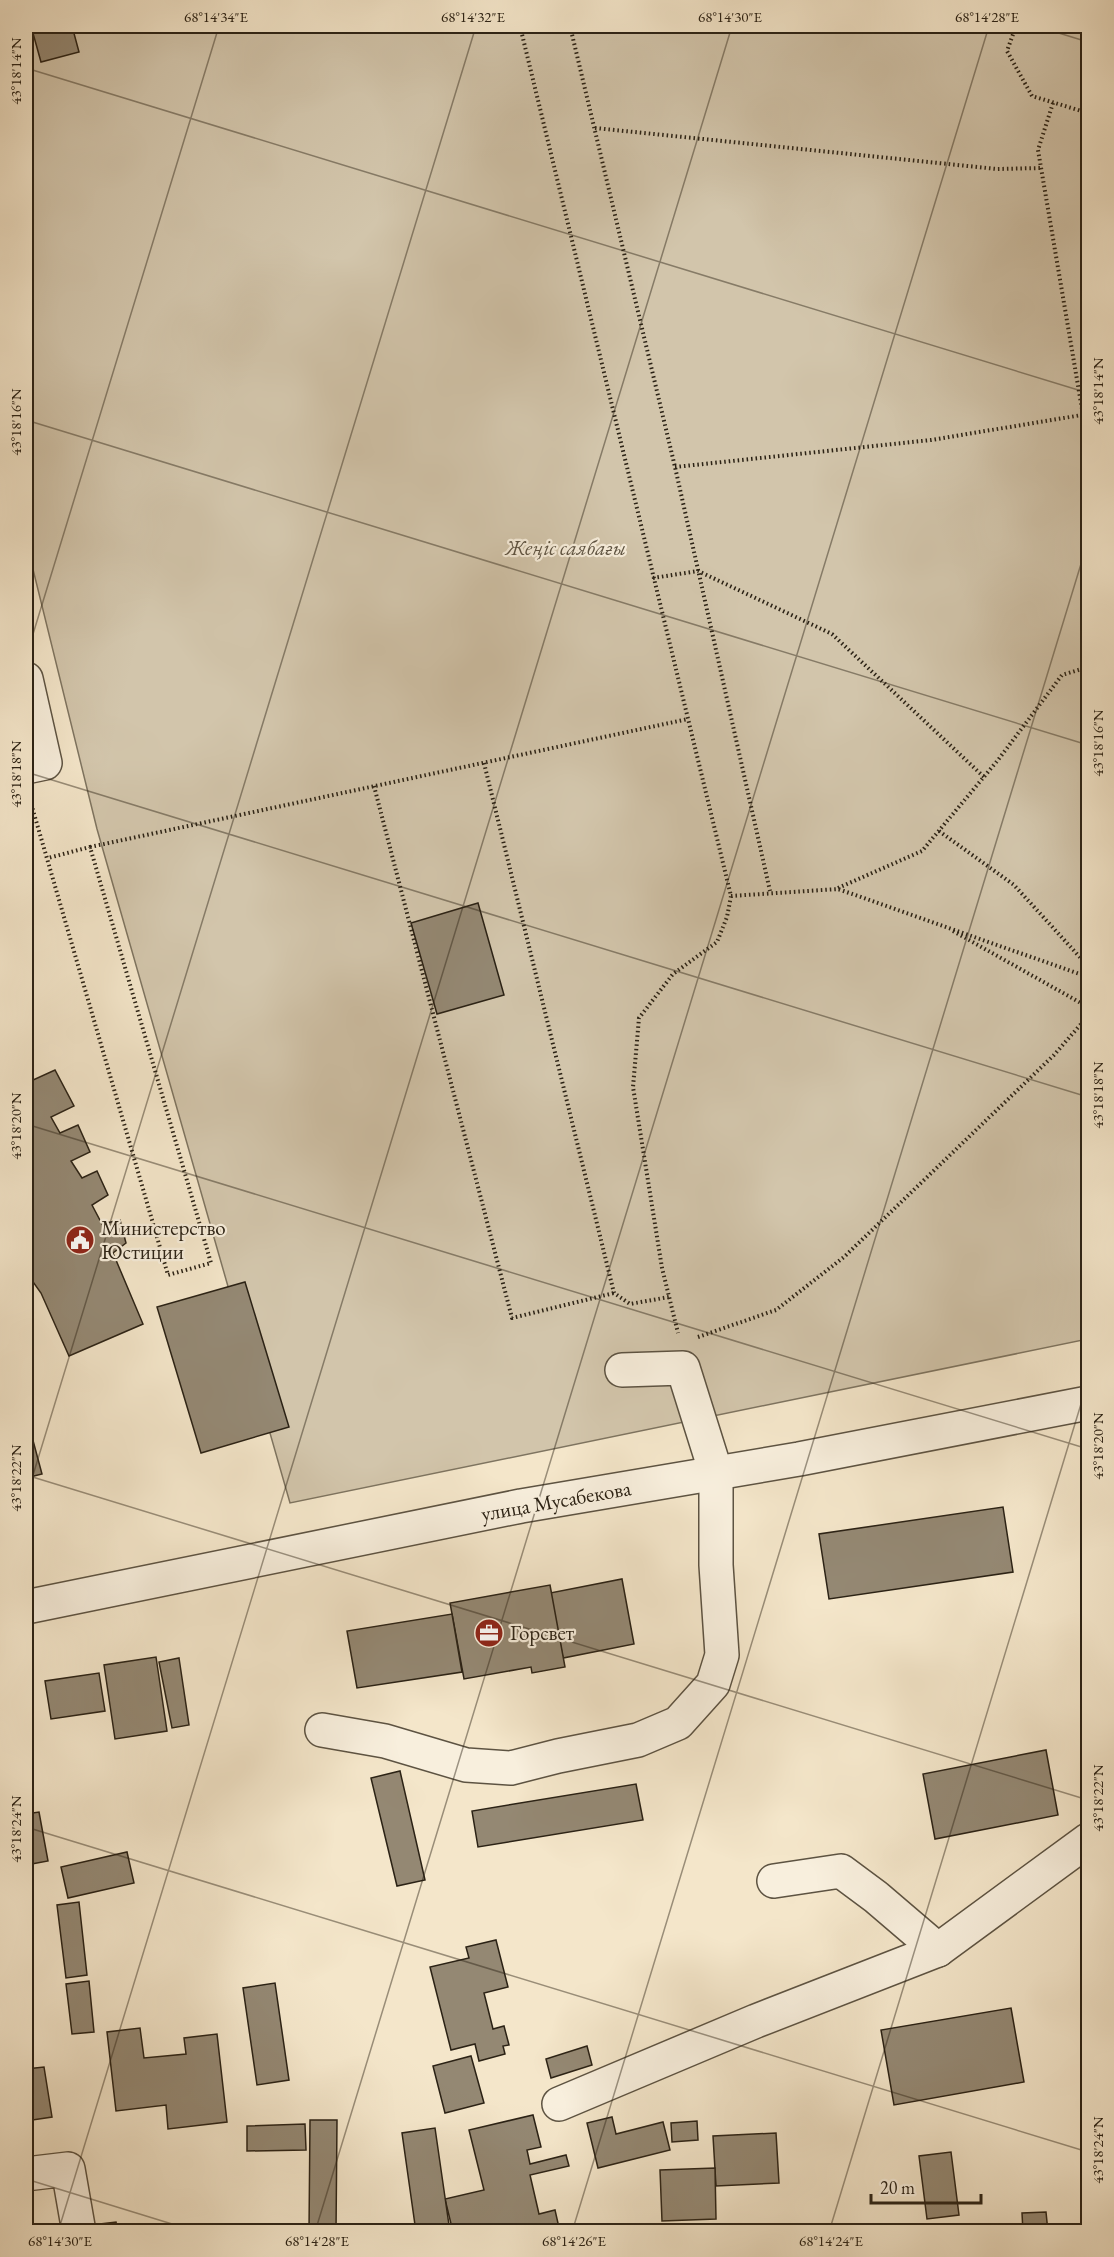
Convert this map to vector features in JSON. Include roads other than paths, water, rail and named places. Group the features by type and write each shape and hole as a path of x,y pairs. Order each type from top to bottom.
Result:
{"street":[{"path":"26,679 45,763 27,781"},
{"path":"322,1730 385,1741 466,1765 511,1768 638,1740 678,1723 713,1684 722,1655 716,1565 716,1473 682,1355 622,1370"},
{"name":"улица Мусабекова","path":"26,1606 521,1506 716,1473 1089,1403"},
{"path":"559,2104 756,2021 938,1950 1089,1840"},
{"path":"774,1881 841,1871 876,1897 938,1950"},
{"path":"26,2174 68,2169 79,2232"}],"place":[{"name":"Министерство Юстиции","path":"80,1240"},
{"name":"Горсвет","path":"489,1633"}],"park label":[{"name":"Жеңіс саябағы","path":"566,548"}]}
